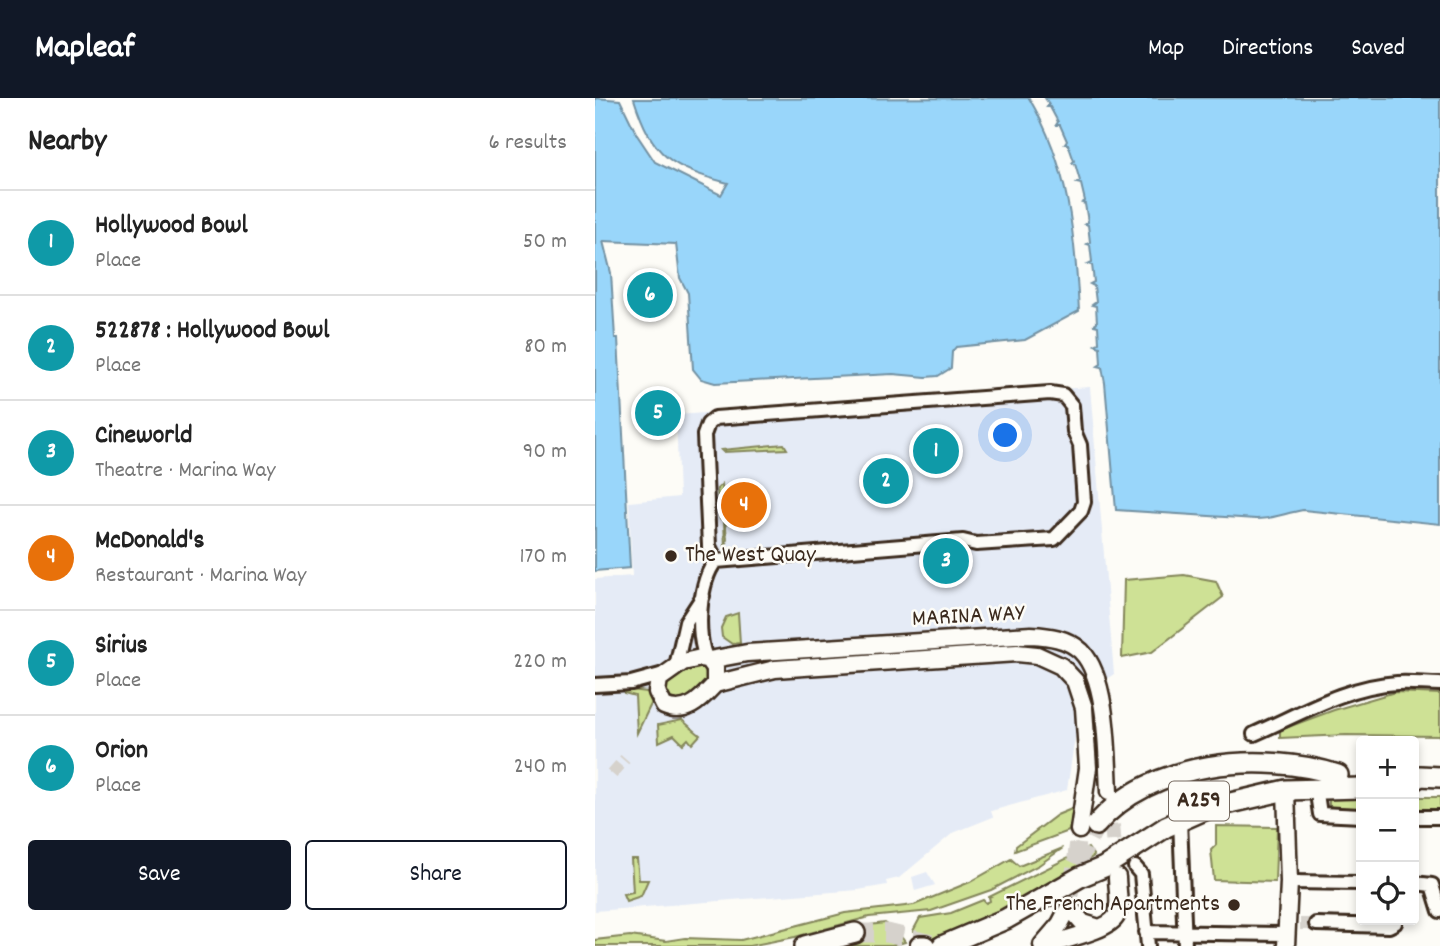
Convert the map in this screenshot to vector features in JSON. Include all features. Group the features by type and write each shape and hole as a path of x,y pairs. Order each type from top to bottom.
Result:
{"main road":[{"path":"1088,827 1113,806 1139,790 1203,767 1250,763 1338,775"},
{"name":"A259","path":"1080,877 1098,858 1131,836 1201,800 1263,783 1338,775 1356,776"},
{"path":"1419,777 1440,777"},
{"path":"1419,784 1440,789"},
{"name":"A259","path":"946,945 1006,919 1080,877 1104,867 1180,820 1238,799 1286,790 1356,788"},
{"path":"805,946 855,933"},
{"path":"920,946 925,946"}],"street":[{"path":"631,683 657,694 667,707 682,709 697,703 715,684 716,671 699,642 703,596 710,569 716,561 746,556 850,551 879,545 963,541 976,544 1054,538 1075,519 1084,502 1080,445 1074,431 1072,406 1063,395 1050,394 715,418 708,424 703,436 708,534 716,561"},
{"path":"657,694 657,683 670,670 686,622 703,596"},
{"name":"MARINA WAY","path":"708,660 747,653 1031,635 1062,640 1081,651 1095,675 1109,792"},
{"name":"MARINA WAY","path":"715,684 756,673 804,667 998,654 1043,657 1069,674 1083,701 1088,768 1083,806 1088,827"},
{"path":"595,685 631,683 694,659 708,660"},
{"path":"1254,734 1320,705 1373,686 1395,683 1440,684"},
{"path":"1317,787 1320,814 1356,816"},
{"path":"1146,932 1290,932 1286,790"},
{"path":"1419,817 1440,817"},
{"path":"1180,820 1185,946"},
{"path":"1135,867 1141,874 1148,946"},
{"path":"1043,946 1102,928 1113,921 1118,911 1117,877"},
{"path":"1289,882 1356,883"},
{"path":"1419,884 1432,885 1440,911"},
{"path":"1043,946 1060,924 1069,906 1083,923 1102,928"},
{"path":"1316,924 1391,925"}],"shaded area":[{"path":"1090,387 1114,674 1081,696 1067,790 991,811 993,817 953,833 899,878 886,881 887,885 858,890 595,911 595,579 632,576 629,502 679,497 676,415"},
{"path":"927,872 935,885 915,891 912,877"}],"green space":[{"path":"784,444 787,449 721,450"},
{"path":"722,484 727,539 725,549 724,519 720,519 717,489"},
{"path":"1184,575 1216,581 1223,597 1152,652 1122,658 1124,580"},
{"path":"738,613 740,643 732,644 722,637 721,628 726,617"},
{"path":"703,665 708,678 694,694 676,700 664,692 665,681 679,669"},
{"path":"624,689 647,692 653,700 637,733 635,696 624,693"},
{"path":"1395,692 1440,694 1440,736 1346,735 1280,738 1280,730"},
{"path":"682,720 700,735 692,744 688,739 683,744 674,735 659,742 658,725"},
{"path":"1329,796 1356,796 1356,810 1335,809 1329,805"},
{"path":"1419,797 1440,797 1440,811 1419,810"},
{"path":"1074,808 1069,831 1015,851 1016,846 1057,815"},
{"path":"1216,826 1277,827 1275,882 1214,880 1211,850 1216,845"},
{"path":"1063,848 1039,865 991,890 931,911 869,917 749,946 595,946 595,940 630,936 666,941 685,938 741,940 845,913 914,905 970,882 1011,859 1019,866"},
{"path":"1088,848 1094,856 1031,895 965,926 919,943 913,931 920,918 951,913 983,900 986,903 990,901 989,897"},
{"path":"631,859 637,859 639,880 648,880 641,896 626,901 623,894 633,892"},
{"path":"885,923 896,930 905,942 892,946 834,946 854,927"}],"water":[{"path":"595,98 620,100 637,135 655,162 721,195 728,183 692,172 666,157 648,134 634,99 1029,98 1053,149 1061,175 1072,228 1079,311 1025,340 956,347 952,352 951,368 938,376 893,374 715,383 701,379 693,369 688,293 680,278 676,244 603,241 611,273 615,338 618,338 630,568 595,571"},
{"path":"1045,98 1440,98 1440,524 1303,510 1256,519 1116,510 1105,383 1102,367 1098,366 1101,364 1100,347 1095,345 1099,343 1098,326 1094,325 1097,323 1096,306 1092,305 1096,302 1094,286 1090,284 1094,282 1092,265 1088,264 1092,262 1090,245 1087,244 1090,242 1088,225 1085,224 1088,222 1085,204 1082,203 1085,201 1081,184 1077,183 1080,181 1075,164 1072,163 1074,161 1068,144 1065,144 1067,141 1060,125 1056,125 1058,122 1050,107 1047,107 1049,104"}],"tunnel":[{"path":"612,774 625,759"},
{"path":"1110,801 1116,870"},
{"path":"1076,864 1096,825"},
{"path":"1069,907 1079,830"},
{"path":"1300,924 1316,924"},
{"path":"855,933 887,933 940,946"}],"place":[{"name":"Orion","path":"650,295"},
{"name":"Sirius","path":"658,413"},
{"name":"Hollywood Bowl","path":"936,451"},
{"name":"522878 : Hollywood Bowl","path":"886,481"},
{"name":"McDonald's","path":"744,505"},
{"name":"The West Quay","path":"671,556"},
{"name":"Cineworld","path":"946,561"},
{"name":"The French Apartments","path":"1234,905"}]}
